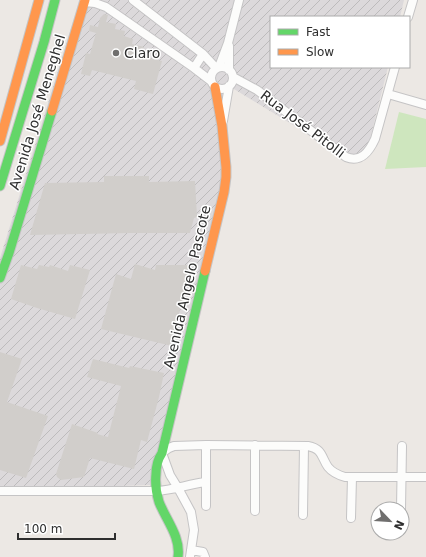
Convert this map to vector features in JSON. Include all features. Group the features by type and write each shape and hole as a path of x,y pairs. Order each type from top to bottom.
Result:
{"main road":[{"path":"0,141 39,0"},
{"path":"0,186 56,0"},
{"name":"Avenida José Meneghel","path":"0,278 33,174 84,1"},
{"name":"Avenida Angelo Pascote","path":"156,492 155,477 159,457 162,453 224,192 226,167 222,126 213,84"},
{"path":"156,492 177,541 179,549 178,557"}],"street":[{"path":"133,0 204,54 217,68"},
{"path":"213,84 211,76 212,72 217,68 228,43 239,0"},
{"path":"408,16 413,0"},
{"path":"84,1 106,7 222,89 229,86 232,82 228,43"},
{"path":"194,68 204,54"},
{"path":"217,68 223,67 231,73"},
{"path":"395,68 388,94 426,105"},
{"name":"Rua José Pitolli","path":"231,73 257,90 346,157 355,160 365,155 371,147 375,139 388,94"},
{"name":"Avenida Angelo Pascote","path":"222,126 229,86"},
{"path":"205,557 203,552 191,553 194,530 193,517 190,507 170,475 162,453 174,446 206,448 304,449 312,447 319,450 327,465 336,474 352,480 401,480 426,477"},
{"path":"400,501 402,446"},
{"path":"206,448 206,506"},
{"path":"255,448 255,511"},
{"path":"303,515 304,449"},
{"path":"351,518 352,480"},
{"path":"401,480 426,483"},
{"path":"0,492 156,492 206,482"}],"shaded area":[{"path":"80,0 404,0 400,16 270,16 270,68 388,68 368,147 353,159 341,154 229,86 222,126 226,167 150,485 0,490 0,258"}],"green space":[{"path":"399,112 426,119 426,167 385,169"}],"building":[{"name":"Claro","path":"104,14 108,15 106,22 116,24 115,29 125,31 124,36 133,39 132,44 144,47 141,56 162,61 153,94 134,89 136,81 92,70 90,76 81,74 86,53 90,54 96,33 89,31 90,25 98,27 100,18"},
{"path":"104,176 149,176 149,182 195,181 197,217 194,218 190,233 30,235 45,183 104,182"},
{"path":"135,264 155,270 156,265 190,265 172,346 101,329 116,274 131,279"},
{"path":"21,265 37,269 39,265 49,267 50,265 68,271 70,265 90,270 75,319 11,299"},
{"path":"0,352 22,359 7,402 48,416 26,478 0,470"},
{"path":"93,359 129,368 130,366 164,373 159,397 147,442 141,440 134,469 90,458 84,477 61,480 56,474 72,424 108,437 121,386 87,377"}],"traffic: fast":[{"path":"0,186 44,42 55,0"},
{"path":"0,278 52,111"},
{"path":"178,557 177,542 159,502 156,491 156,471 158,460 162,453 205,271"}],"traffic: slow":[{"path":"0,141 39,0"},
{"path":"52,111 85,0"},
{"path":"205,271 224,192 226,177 222,126 215,87"}],"place":[{"name":"Claro","path":"116,53"}]}
